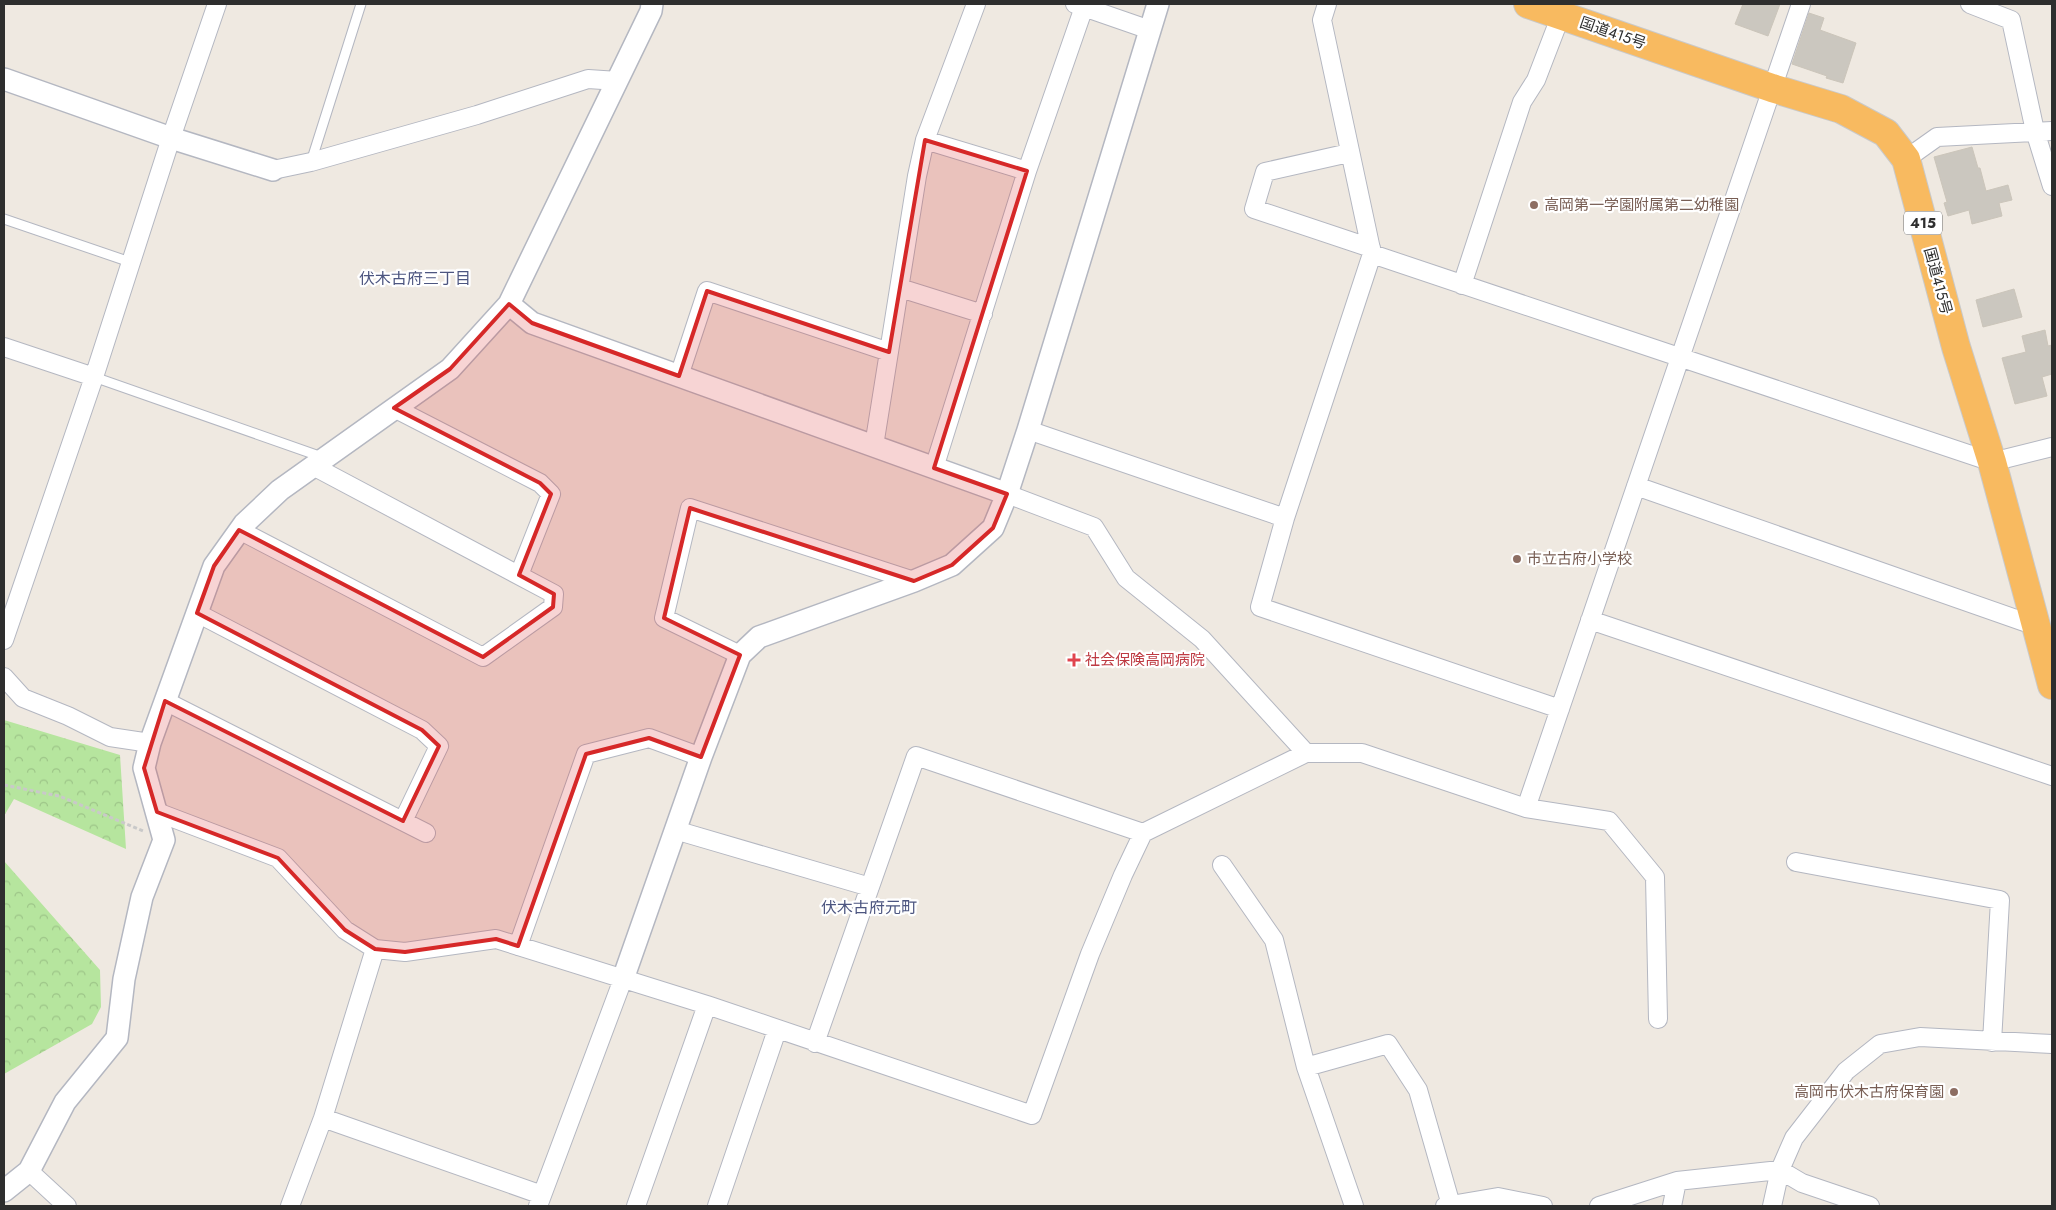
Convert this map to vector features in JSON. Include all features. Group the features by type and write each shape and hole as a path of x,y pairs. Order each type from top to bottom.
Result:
{"highway":[{"name":"国道415号","path":"1528,4 1772,88 1841,109 1886,133 1906,159 1956,347 1992,462 2036,626 2050,668"}],"street":[{"path":"4,640 10,594 94,377 130,262 217,4"},
{"path":"4,1191 29,1171 65,1102 117,1038 124,979 142,897 164,840 144,768 150,743 214,566 239,530 280,490 450,370 509,304 618,81 651,10 652,4"},
{"path":"874,446 917,176 925,140 976,4"},
{"path":"323,1118 540,1201 623,979 701,757 740,655 759,637 914,582 952,565 993,528 1007,494 1028,430 1158,4"},
{"path":"1327,4 1322,20 1371,251 1285,518 1260,607 1560,708"},
{"path":"1526,808 1800,4"},
{"path":"1970,4 2011,20 2044,131 2052,186"},
{"path":"934,468 1080,5 1150,30"},
{"path":"1462,285 1522,102 1536,80 1561,15"},
{"path":"4,79 171,138 273,170 311,162 477,115 588,79 618,81"},
{"path":"1906,159 1937,137 2044,131"},
{"path":"925,140 1027,171"},
{"path":"1349,153 1265,172 1254,209 1462,285 1992,462 2052,447"},
{"path":"900,288 983,314"},
{"path":"679,376 707,291 889,352"},
{"path":"509,304 532,323 1094,527 1126,578 1202,639 1306,753"},
{"path":"4,347 94,377"},
{"path":"394,408 540,483 551,494 519,575"},
{"path":"1028,430 1285,518"},
{"path":"239,530 483,657 553,606 554,594 319,462"},
{"path":"1636,486 2036,626"},
{"path":"740,655 664,618 690,508 914,582"},
{"path":"197,614 422,730 438,746 403,821"},
{"path":"1590,620 2052,776"},
{"path":"4,677 23,698 68,716 110,737 150,743"},
{"path":"165,701 426,833"},
{"path":"518,946 586,754 649,738 701,757"},
{"path":"157,812 278,858 345,930 375,949 405,952 496,939 707,1005 1032,1115 1090,954 1143,833 1306,753 1362,752 1526,808 1609,821 1655,877 1658,1018"},
{"path":"816,1043 916,756 1143,833"},
{"path":"675,830 870,887"},
{"path":"1796,862 2000,900 1992,1042"},
{"path":"1222,865 1274,940 1306,1067 1354,1206"},
{"path":"290,1206 323,1118 375,949"},
{"path":"636,1206 707,1005"},
{"path":"716,1206 777,1030"},
{"path":"1772,1206 1780,1170 1794,1138 1846,1071 1880,1044 1920,1037 2052,1044"},
{"path":"1306,1067 1388,1044 1418,1090 1448,1206 1498,1197 1543,1206"},
{"path":"1599,1206 1677,1181 1780,1170 1802,1183 1870,1206"},
{"path":"29,1171 67,1206"},
{"path":"1672,1206 1677,1181"}],"lane":[{"path":"311,162 361,4"},
{"path":"4,218 130,262"},
{"path":"94,377 319,462"}],"path":[{"path":"4,785 59,796 164,840"}],"highlighted area":[{"path":"925,140 1027,171 934,468 1007,494 993,528 952,565 914,581 690,508 664,618 740,655 701,757 649,738 586,754 518,946 496,939 405,952 375,949 345,930 278,858 157,812 144,768 165,701 403,821 439,746 422,730 197,613 214,566 239,530 483,657 553,607 554,594 519,575 551,494 540,483 394,408 450,369 509,304 532,323 679,376 707,291 889,352"}],"green space":[{"path":"4,720 120,755 126,849 14,799 4,816"},
{"path":"4,861 100,970 101,1007 92,1024 4,1074"}],"building":[{"path":"1743,4 1780,4 1768,36 1735,24"},
{"path":"1809,13 1824,18 1820,30 1856,43 1843,83 1792,64"},
{"path":"1972,147 1986,191 2008,185 2012,200 1999,203 2002,216 1972,224 1969,210 1948,216 1944,203 1947,202 1934,157"},
{"path":"2014,289 2022,317 1983,327 1976,300"},
{"path":"2045,330 2048,346 2052,345 2052,374 2042,377 2047,396 2015,404 2002,358 2026,352 2022,336"}],"place":[{"name":"高岡第一学園附属第二幼稚園","path":"1534,205"},
{"name":"市立古府小学校","path":"1517,559"},
{"name":"社会保険高岡病院","path":"1074,660"},
{"name":"高岡市伏木古府保育園","path":"1954,1092"}],"district":[{"name":"伏木古府三丁目","path":"415,278"},
{"name":"伏木古府元町","path":"869,907"}]}
